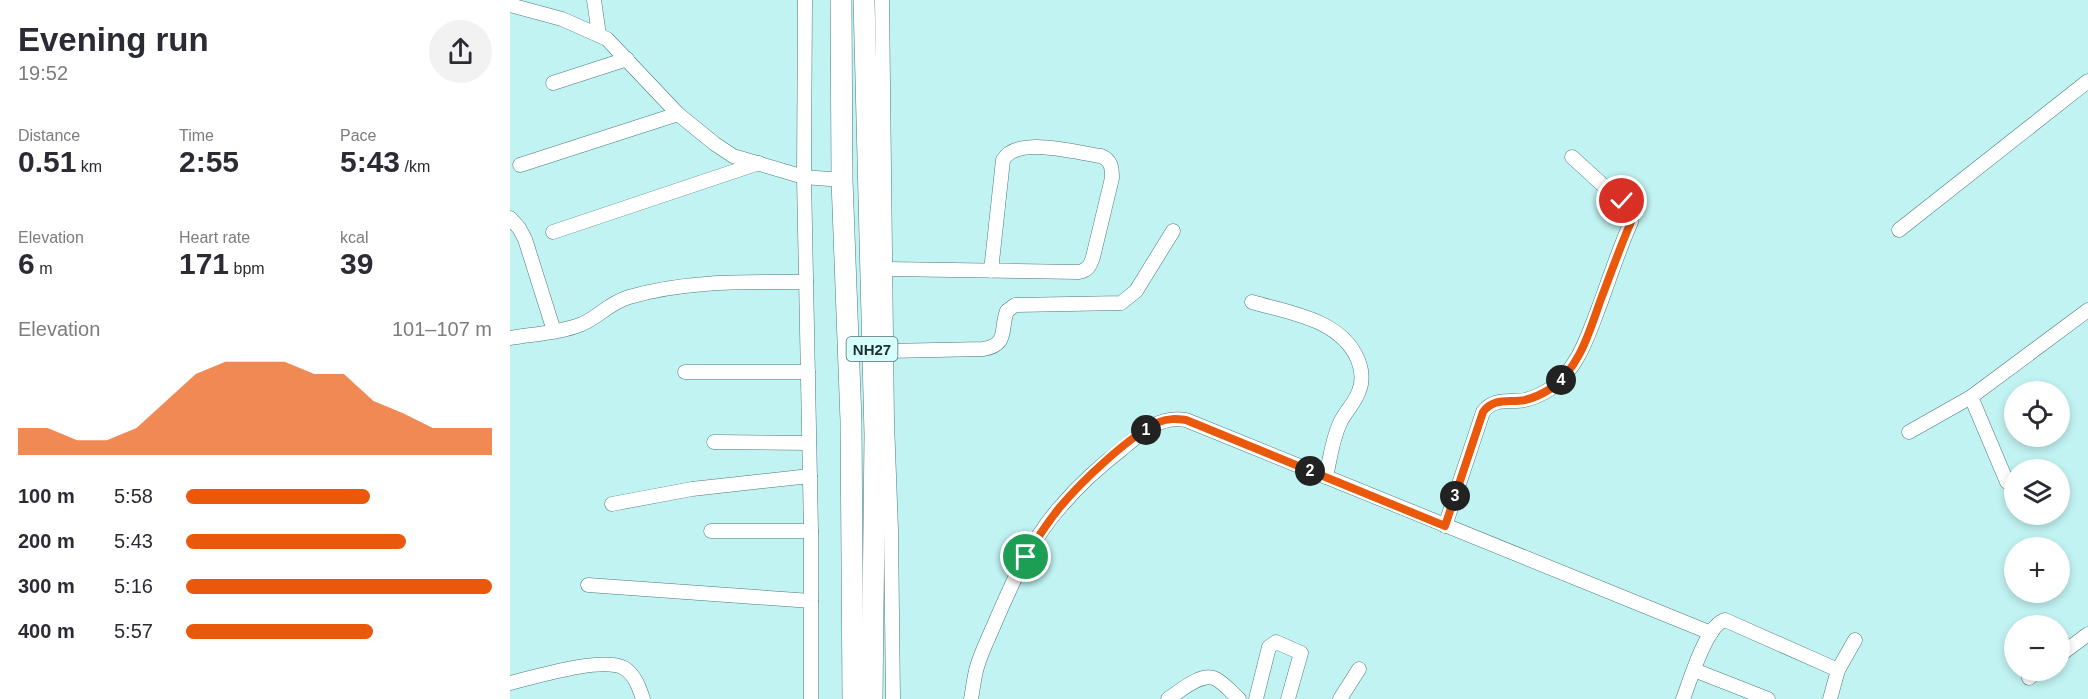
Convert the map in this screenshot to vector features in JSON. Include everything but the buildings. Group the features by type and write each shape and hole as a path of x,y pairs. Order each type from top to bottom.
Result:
{"highway":[{"name":"NH27","path":"841,0 842,180 851,421 853,699"},
{"name":"NH27","path":"864,0 875,435 872,699"}],"street":[{"path":"594,0 598,35"},
{"path":"805,0 804,177 811,531 811,699"},
{"path":"882,0 893,699"},
{"path":"510,5 562,19 607,39 678,114 733,156 804,177 842,180"},
{"path":"553,83 627,59"},
{"path":"1899,230 2088,81"},
{"path":"520,165 678,114"},
{"path":"886,269 991,271 1079,272 1087,269 1093,257 1112,178 1111,164 1108,159 1033,146 1019,148 1006,154 1003,160 991,271"},
{"path":"1445,526 1483,412 1487,406 1498,402 1538,396 1562,380 1573,366 1584,346 1631,222 1628,208 1572,157"},
{"path":"553,232 759,164"},
{"path":"510,218 525,239 554,331"},
{"path":"887,351 996,346 1003,334 1006,310 1015,305 1121,303 1136,291 1173,231"},
{"path":"510,338 554,331 583,323 616,301 654,290 694,284 806,282"},
{"path":"1251,302 1312,320 1334,330 1347,342 1361,367 1362,381 1359,392 1337,430 1326,477"},
{"path":"1909,432 1971,397 2088,310"},
{"path":"685,372 808,372"},
{"path":"1971,397 2004,475"},
{"path":"971,699 977,668 989,636 1005,599 1041,532 1060,506 1093,472 1142,433 1158,423 1172,419 1186,420 1711,633"},
{"path":"714,442 809,443"},
{"path":"612,504 692,489 810,476"},
{"path":"711,531 811,531"},
{"path":"588,585 811,601"},
{"path":"1683,699 1711,633 1721,621 1730,621 1838,670"},
{"path":"2070,648 2088,634"},
{"path":"1830,699 1838,670 1855,640"},
{"path":"1256,699 1269,648 1276,642 1301,652 1288,699"},
{"path":"510,683 587,666 615,664 633,676 643,699"},
{"path":"1340,699 1359,669"},
{"path":"1694,669 1765,699"},
{"path":"1168,699 1197,681 1210,677 1215,678 1239,699"}],"route":[{"path":"1026,557 1060,506 1093,472 1142,433 1164,420 1172,419 1186,420 1445,526 1487,406 1507,400 1523,400 1538,396 1562,380 1584,346 1631,222 1631,215 1622,201"}]}
